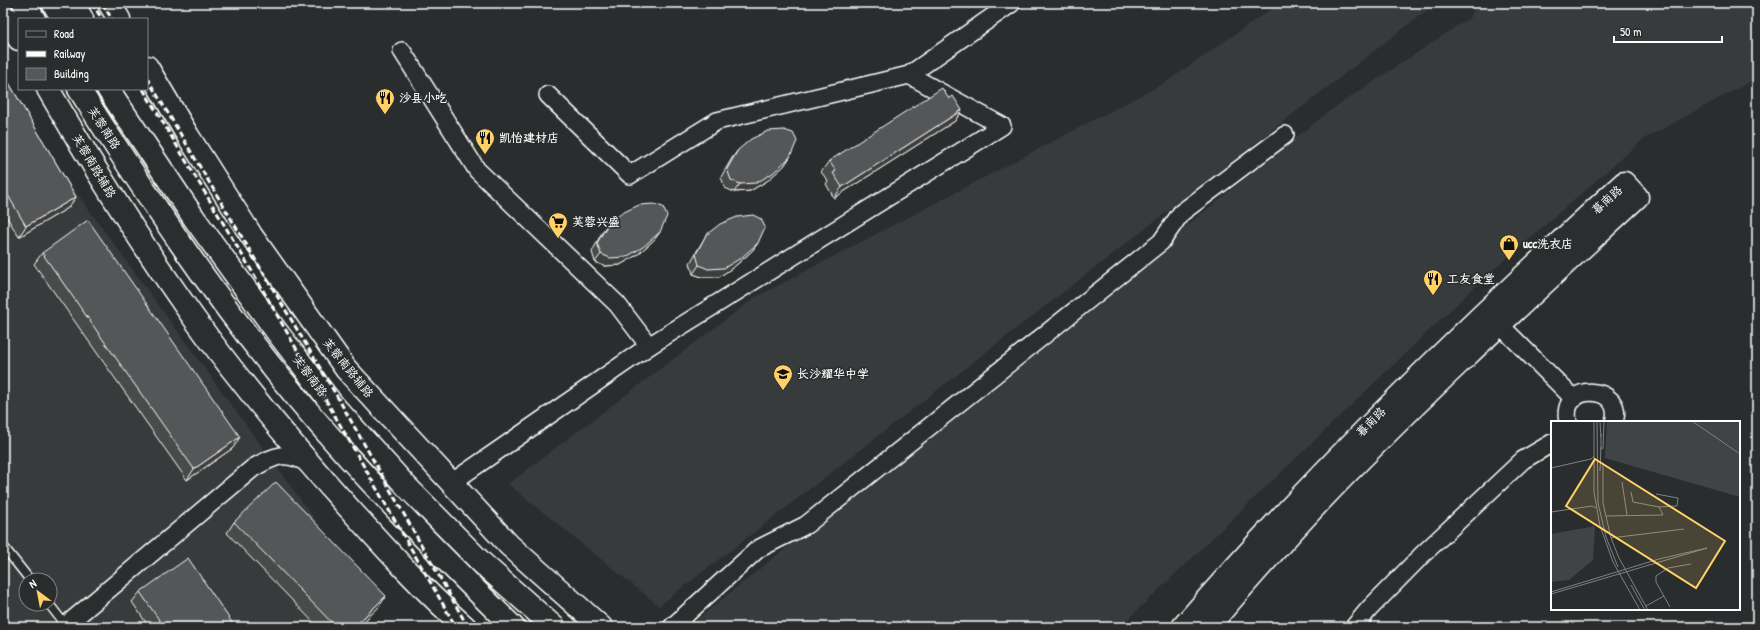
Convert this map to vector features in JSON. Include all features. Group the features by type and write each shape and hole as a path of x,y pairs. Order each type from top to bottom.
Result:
{"main road":[{"path":"24,3 33,18"},
{"path":"52,3 62,18"},
{"path":"73,3 81,18"},
{"path":"109,3 118,18"},
{"path":"3,16 18,25"},
{"path":"3,16 18,38"},
{"name":"芙蓉南路辅路","path":"148,69 242,222 346,369 509,545 601,627"},
{"name":"芙蓉南路辅路","path":"49,90 116,203 196,320 259,404 311,466 378,540 465,627"},
{"name":"芙蓉南路","path":"80,90 176,237 246,334 297,398 359,470 442,557 513,627"},
{"name":"芙蓉南路","path":"109,90 170,183 242,285 333,405 396,475 482,563 554,627"},
{"path":"125,90 242,285"},
{"name":"暮南路","path":"1183,627 1227,575 1335,459 1493,318 1637,197 1624,184 1493,318 1347,473 1290,534 1208,627"}],"street":[{"path":"548,95 630,175 717,121 909,75 1012,3"},
{"path":"402,51 478,170 617,304 649,346"},
{"path":"450,483 649,346 1002,126 909,75"},
{"path":"672,627 758,549 806,525 1161,242 1181,214 1285,135"},
{"path":"1493,318 1574,399"},
{"path":"1568,421 1568,411 1574,399 1579,395 1591,391 1604,395 1613,404 1615,411 1614,421"},
{"path":"1354,627 1369,609 1418,560 1523,460 1551,444"},
{"path":"65,626 253,468 266,461 283,455 292,456 311,466"}],"lane":[{"path":"3,546 24,572"},
{"path":"55,612 65,626"}],"shaded area":[{"name":"长沙耀华中学","path":"1280,3 1436,3 659,606 508,484 754,298 1166,82"},
{"path":"1478,3 1757,3 1757,78 1644,139 1485,277 1120,627 704,627 695,621 1328,112 1469,18"},
{"path":"3,92 379,607 356,627 3,627"}],"building":[{"path":"3,73 76,197 26,226 3,187"},
{"path":"942,88 949,99 953,96 962,110 842,187 833,173 836,171 829,161"},
{"path":"784,130 793,133 797,141 790,157 773,173 756,183 740,184 731,180 727,169 738,150 751,139 768,131"},
{"path":"654,204 663,207 667,216 660,232 643,247 626,257 610,258 601,254 597,243 608,224 622,213 639,205"},
{"path":"753,215 761,219 765,227 758,243 741,258 724,268 708,269 699,265 696,254 706,235 720,224 737,217"},
{"path":"88,220 240,437 194,469 42,253"},
{"path":"276,482 386,596 354,627 336,627 234,522"},
{"path":"188,558 235,627 164,627 140,592"}],"railway":[{"path":"92,3 101,18"},
{"path":"102,3 111,18"},
{"path":"148,80 338,398 468,627"},
{"path":"144,90 253,273 456,627"}],"place":[{"name":"沙县小吃","path":"385,115"},
{"name":"凯怡建材店","path":"485,155"},
{"name":"芙蓉兴盛","path":"558,239"},
{"name":"ucc洗衣店","path":"1509,261"},
{"name":"工友食堂","path":"1433,296"},
{"name":"长沙耀华中学","path":"783,391"}]}
